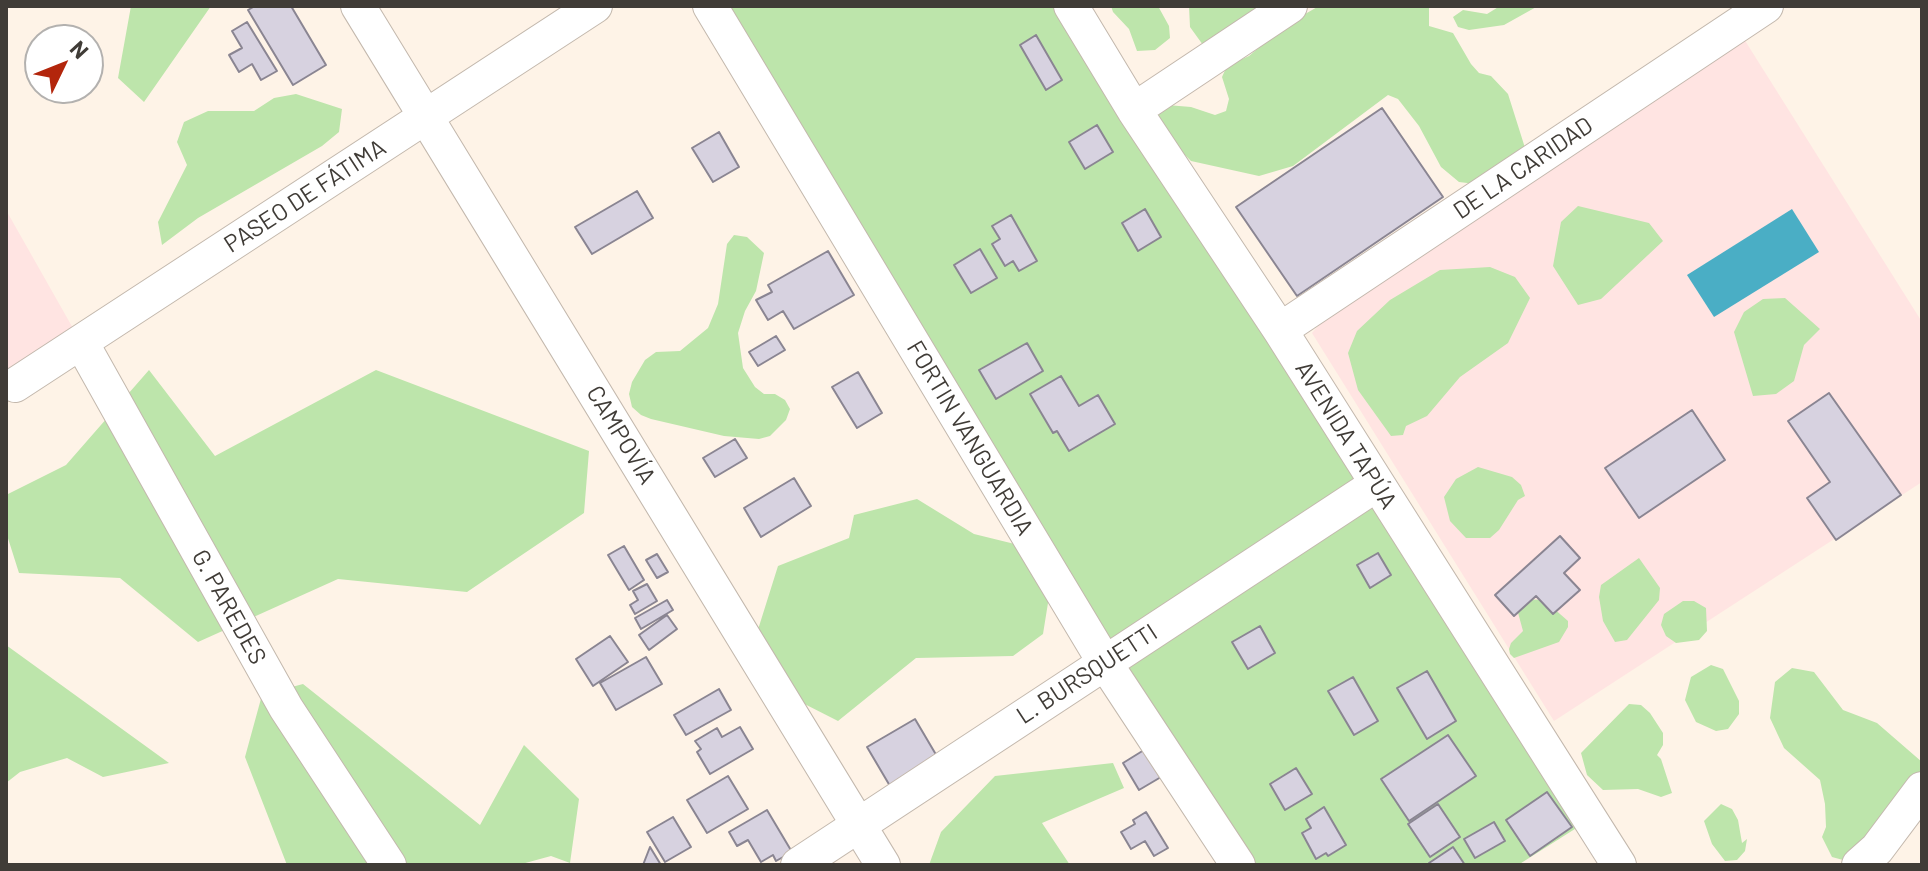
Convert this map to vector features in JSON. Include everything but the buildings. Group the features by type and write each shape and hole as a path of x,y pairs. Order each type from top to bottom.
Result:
{"street":[{"name":"CAMPOVÍA","path":"358,6 883,865"},
{"name":"PASEO DE FÁTIMA","path":"15,385 595,6"},
{"name":"FORTIN VANGUARDIA","path":"710,6 1105,663 1238,865"},
{"name":"AVENIDA TAPÚA","path":"1071,6 1134,110 1280,330 1619,865"},
{"path":"1134,110 1290,6"},
{"name":"DE LA CARIDAD","path":"1280,330 1766,6"},
{"name":"G. PAREDES","path":"81,342 286,708 389,865"},
{"name":"L. BURSQUETTI","path":"798,865 1377,484"},
{"path":"1859,865 1877,849 1922,789"}],"shaded area":[{"path":"1744,39 1922,322 1922,482 1554,721 1312,333 1324,319"},
{"path":"6,210 74,330 6,379"}],"green space":[{"path":"131,6 211,6 144,102 118,78"},
{"path":"710,6 1074,6 1578,827 1518,865 1238,865 1052,578 1043,634 1013,656 916,658 838,721 775,689 750,655 778,566 849,538 854,515 917,499 974,534 1035,549"},
{"path":"1111,6 1158,6 1169,26 1170,38 1155,50 1137,51 1129,29"},
{"path":"1189,6 1267,6 1203,45 1190,27"},
{"path":"1319,6 1429,6 1429,26 1453,33 1479,73 1491,76 1508,94 1526,151 1484,185 1459,182 1441,167 1419,126 1398,99 1388,95 1293,166 1259,176 1191,161 1160,124 1158,112 1167,105 1191,107 1215,115 1226,111 1229,99 1222,77 1227,66 1249,56 1286,25"},
{"path":"1500,6 1538,6 1504,25 1469,30 1458,27 1453,17 1463,10 1487,14"},
{"path":"296,94 342,109 339,132 322,146 198,218 162,245 158,222 187,165 177,142 184,122 208,111 254,111 274,98"},
{"path":"1578,206 1649,223 1663,241 1601,299 1578,305 1553,266 1561,222"},
{"path":"734,235 747,237 764,253 756,291 738,333 743,368 755,387 764,394 775,394 785,400 790,409 786,420 770,436 759,439 724,436 651,419 632,407 629,394 645,360 656,352 680,351 708,328 718,304 727,244"},
{"path":"1490,267 1515,277 1530,298 1508,343 1460,377 1427,416 1406,426 1403,435 1391,436 1358,390 1348,353 1357,331 1390,300 1440,270"},
{"path":"1785,298 1820,329 1804,345 1794,381 1776,394 1753,396 1734,332 1744,312 1763,299"},
{"path":"149,370 215,456 376,370 589,451 584,513 467,592 338,579 198,642 120,578 19,573 6,532 6,495 66,465"},
{"path":"1478,467 1512,477 1521,485 1525,496 1518,500 1499,530 1490,538 1466,538 1450,521 1444,497 1456,479"},
{"path":"1639,558 1660,588 1659,600 1627,640 1615,642 1603,621 1599,597 1601,585"},
{"path":"1522,599 1544,600 1568,621 1568,627 1559,642 1514,658 1509,649 1523,631 1517,609"},
{"path":"1683,601 1694,601 1706,608 1707,631 1699,640 1676,643 1666,636 1661,625 1664,614"},
{"path":"6,645 169,763 103,777 67,758 20,772 6,783"},
{"path":"1711,665 1723,669 1739,701 1739,714 1728,729 1716,731 1696,722 1685,700 1691,677"},
{"path":"1792,668 1814,672 1843,710 1877,723 1922,762 1922,819 1843,860 1832,857 1822,837 1826,827 1820,780 1784,748 1770,718 1775,682"},
{"path":"303,684 480,825 524,745 579,799 570,863 551,856 518,865 287,865 245,757 262,695"},
{"path":"1629,704 1641,705 1663,733 1663,745 1657,755 1672,793 1661,797 1638,789 1603,790 1587,775 1581,753"},
{"path":"1113,763 1124,788 1042,823 1070,865 929,865 941,832 995,776"},
{"path":"1721,804 1732,809 1738,820 1742,843 1747,839 1745,851 1737,860 1725,861 1712,844 1704,821"}],"water":[{"path":"1792,209 1819,252 1714,317 1687,275"}]}
